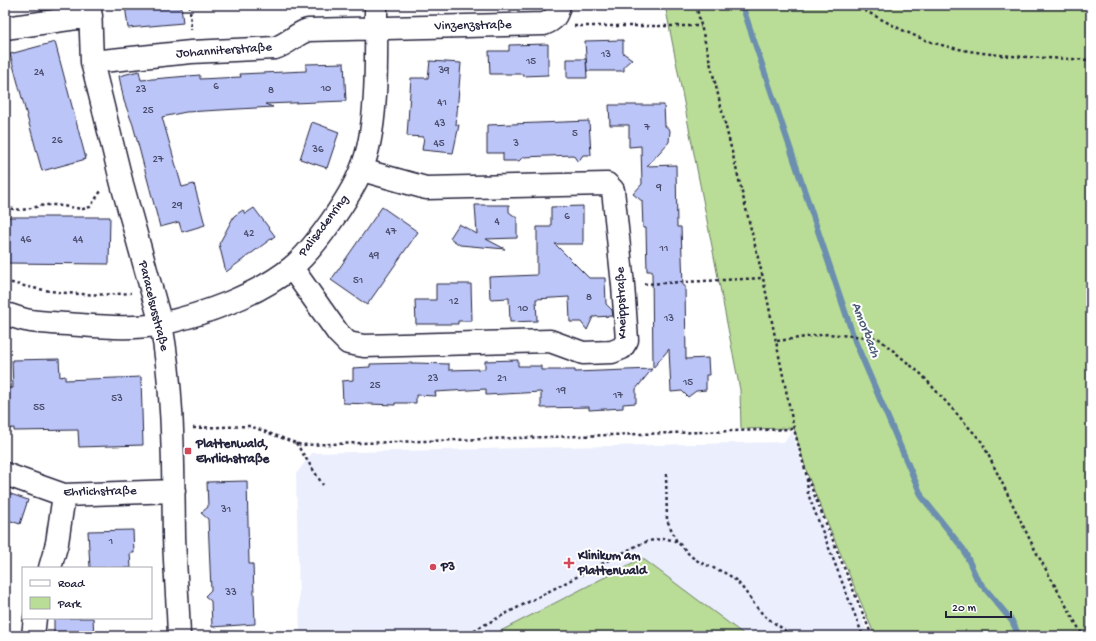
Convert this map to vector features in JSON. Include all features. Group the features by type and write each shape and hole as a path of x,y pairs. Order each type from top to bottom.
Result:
{"street":[{"name":"Palisadenring","path":"5,314 31,321 124,326 160,324 221,306 241,298 254,292 292,268 319,237 345,201 362,170 371,131 376,5"},
{"path":"5,28 90,10"},
{"name":"Paracelsusstraße","path":"90,10 92,62 122,184 165,347 171,429 179,636"},
{"name":"Vinzenzstraße","path":"376,28 544,24 555,13"},
{"name":"Johanniterstraße","path":"92,62 191,52 275,48 287,44 300,32 308,30 376,28"},
{"name":"Kneippstraße","path":"292,268 338,333 348,343 364,346 550,340 583,353 612,352 622,348 626,340 623,285 613,190 607,184 426,188 362,170"},
{"name":"Ehrlichstraße","path":"5,474 64,494 174,491"},
{"path":"50,567 57,543 64,494"},
{"path":"32,636 32,626 35,619"}],"path":[{"path":"190,5 191,14"},
{"path":"696,5 763,278 794,429 806,477 808,494 863,636"},
{"path":"854,5 927,40 953,48 1010,56 1091,60"},
{"path":"555,13 578,27 701,26"},
{"path":"5,156 9,173 6,208 22,210 56,205 83,209 90,207 103,188 122,184"},
{"path":"623,285 763,278"},
{"path":"5,281 63,293 110,295 151,291"},
{"path":"776,341 828,334 878,338 921,374 982,442 1035,550 1083,636"},
{"path":"171,429 250,426 296,443 309,444 794,429"},
{"path":"296,443 323,485"},
{"path":"666,474 667,520 677,542 688,555 732,578 743,588 760,612 790,636"},
{"path":"806,477 872,636"},
{"path":"463,636 638,545 651,540 677,542"}],"shaded area":[{"name":"Klinikum am Plattenwald","path":"792,430 807,481 869,636 300,636 296,474 312,453 784,442"}],"green space":[{"path":"665,5 1091,5 1091,636 875,636 808,476 794,428 741,429 740,390"},
{"path":"642,558 746,636 491,636"}],"building":[{"path":"125,5 181,5 183,23 128,28"},
{"path":"623,40 623,53 632,59 624,66 624,71 587,71 585,41"},
{"path":"55,42 86,159 42,171 10,54"},
{"path":"548,44 548,75 523,76 523,74 490,74 489,51 509,51 509,45"},
{"path":"567,59 586,59 587,78 567,78"},
{"path":"430,61 461,63 456,125 459,125 453,153 422,150 424,137 407,136 411,78 428,78"},
{"path":"344,63 346,101 265,104 273,107 186,112 162,117 182,187 194,184 205,225 182,232 179,222 160,227 133,125 124,101 119,76 139,71 141,80 200,75 200,79 241,77 240,74 306,71 306,64"},
{"path":"609,105 664,105 665,126 670,130 669,142 647,166 676,165 677,227 681,227 683,286 685,286 686,359 708,358 709,375 706,375 706,390 696,391 688,397 682,391 671,392 669,349 653,368 652,271 647,271 646,228 643,228 642,201 633,194 642,184 641,146 629,147 629,125 610,125"},
{"path":"589,121 591,155 583,155 578,162 573,155 523,157 519,161 503,161 503,153 487,153 487,125"},
{"path":"312,122 339,132 327,168 300,159"},
{"path":"475,205 509,205 509,212 517,218 517,238 486,239 505,249 460,245 450,238 459,224 477,234"},
{"path":"583,206 583,244 555,244 589,278 605,278 606,304 612,310 613,316 593,317 587,330 581,322 570,322 569,297 536,299 537,321 510,322 509,298 490,299 489,277 537,275 537,227 551,227 551,207"},
{"path":"382,207 418,232 367,305 331,280"},
{"path":"254,208 275,236 226,272 219,244 234,216 243,210 245,214"},
{"path":"5,217 110,217 109,264 5,263"},
{"path":"436,284 471,284 472,321 458,321 458,324 416,324 415,300 436,300"},
{"path":"59,359 60,377 65,376 65,380 141,377 143,445 79,447 78,430 14,431 14,428 5,429 5,388 13,388 12,360"},
{"path":"518,360 518,366 541,366 541,370 575,370 575,372 652,369 636,389 636,403 623,404 623,408 589,410 589,407 541,408 541,392 486,395 486,389 435,392 436,396 416,395 416,403 395,403 395,405 343,403 342,381 353,380 353,368 370,367 370,364 415,363 449,364 449,370 485,369 485,361"},
{"path":"247,481 249,564 253,564 255,624 212,627 211,601 205,596 211,590 208,519 201,513 208,507 207,482"},
{"path":"5,492 28,500 20,524 5,519"},
{"path":"133,530 134,553 130,553 131,567 90,567 88,531"},
{"path":"54,619 93,619 94,636 54,636"}],"waterway":[{"name":"Amorbach","path":"742,5 855,341 922,497 964,550 977,579 1012,621 1019,636"}],"place":[{"name":"Plattenwald, Ehrlichstraße","path":"188,451"},
{"name":"Klinikum am Plattenwald","path":"569,563"},
{"name":"P3","path":"433,567"}]}
